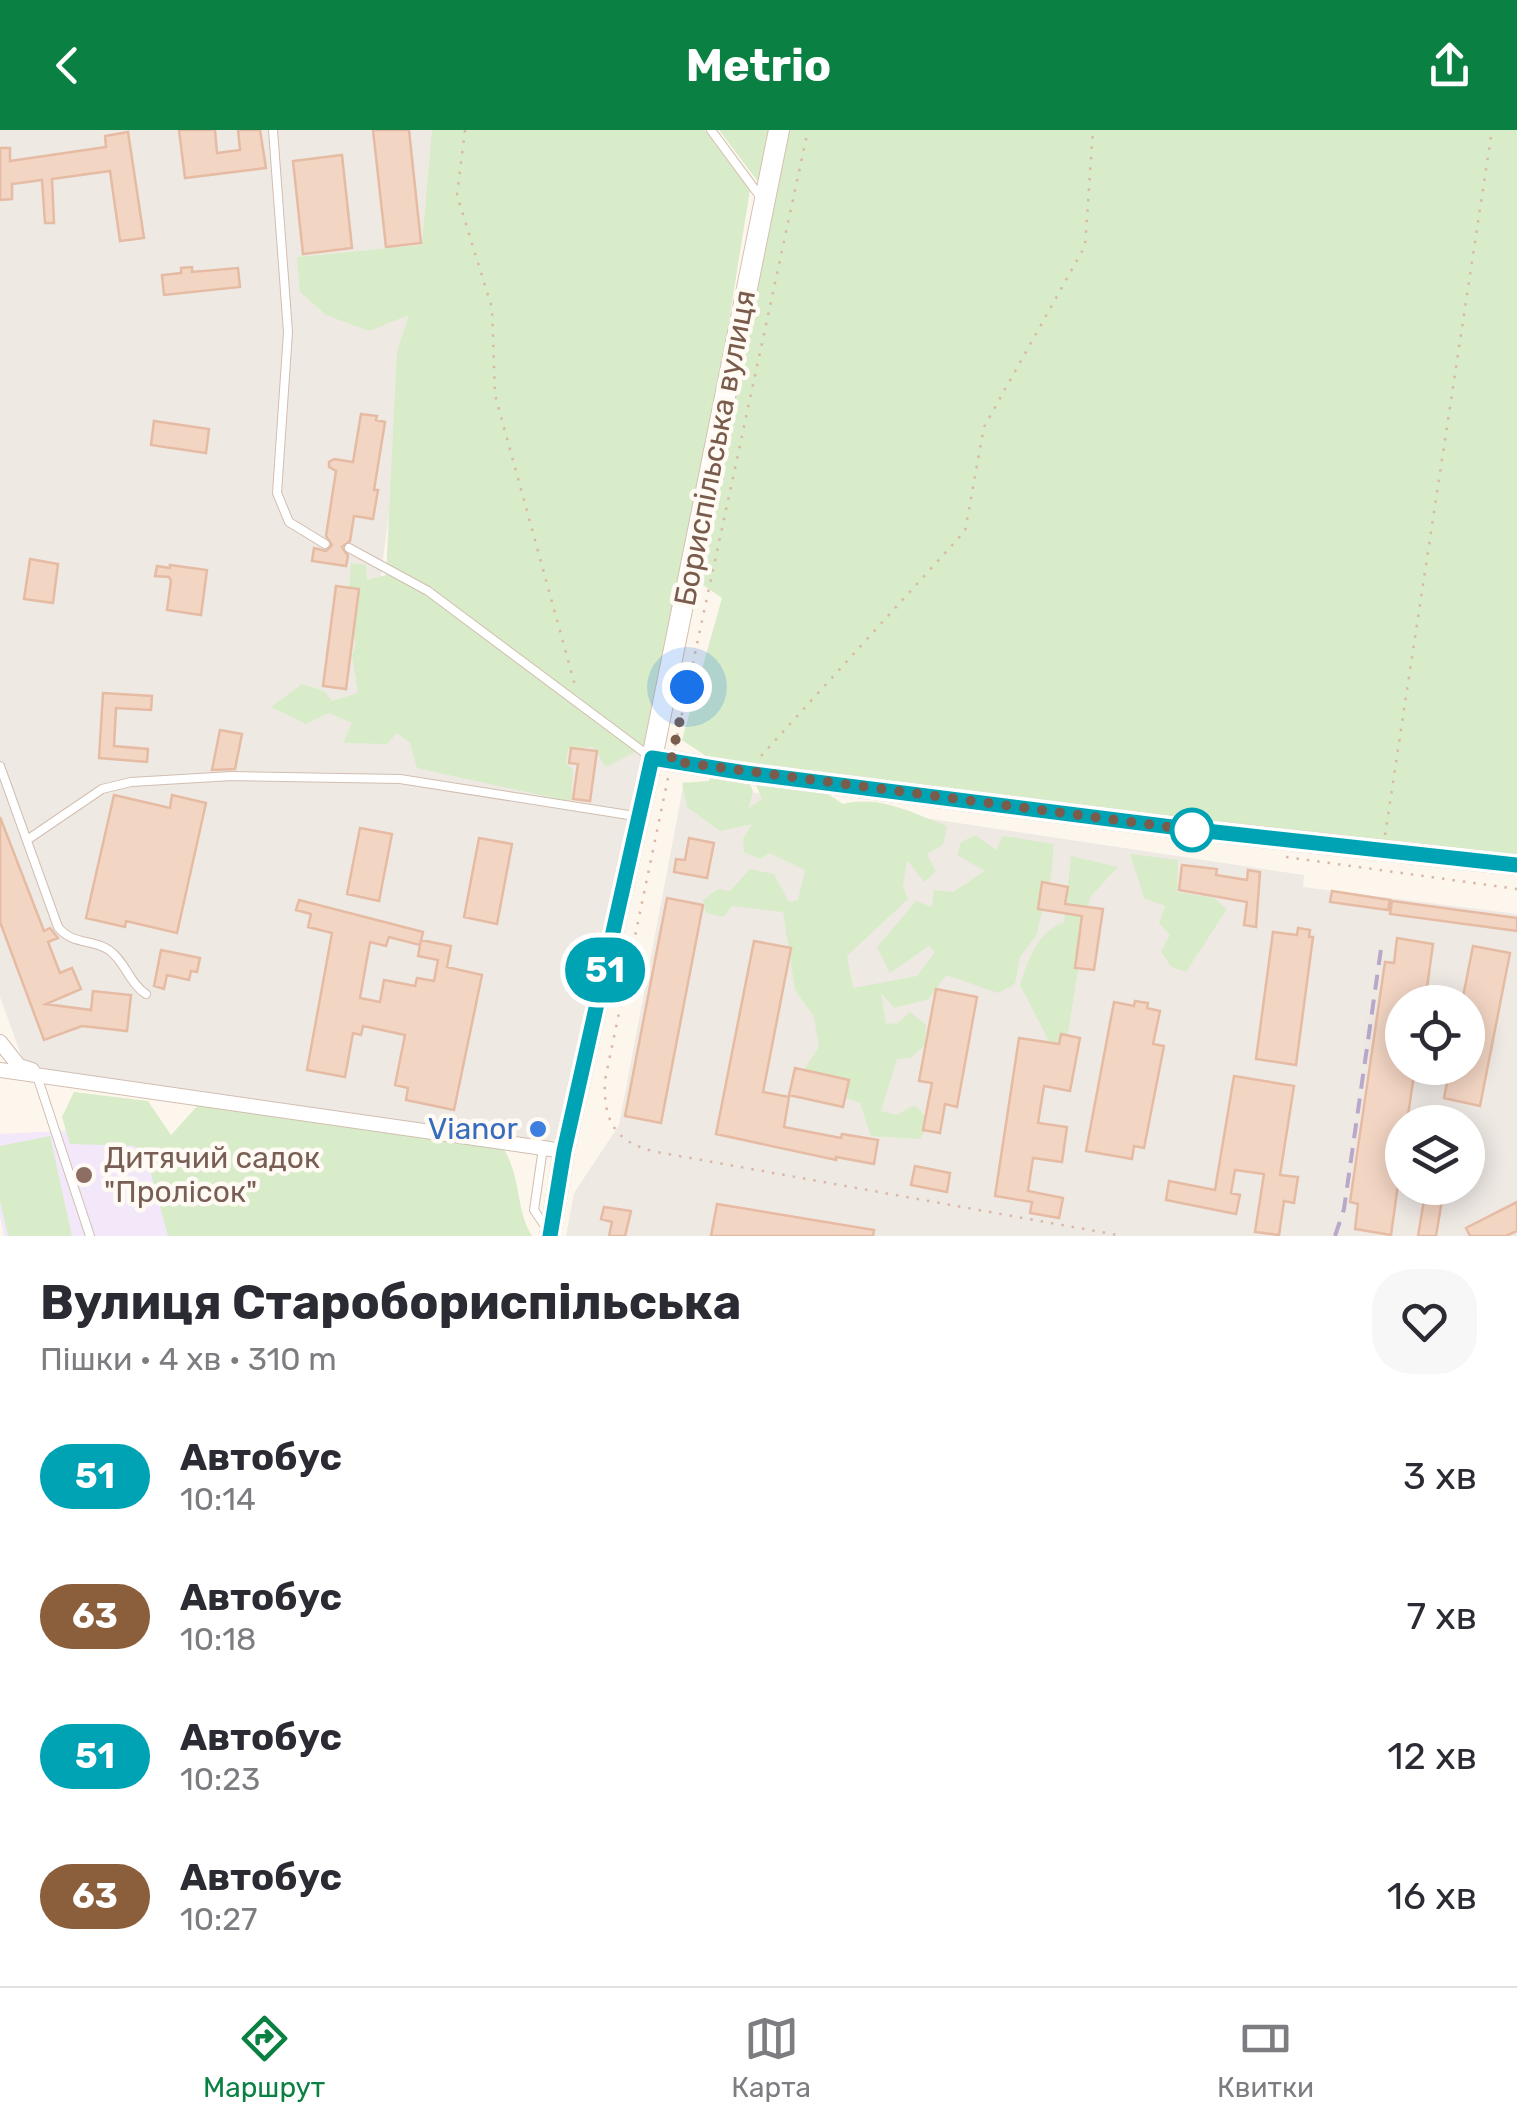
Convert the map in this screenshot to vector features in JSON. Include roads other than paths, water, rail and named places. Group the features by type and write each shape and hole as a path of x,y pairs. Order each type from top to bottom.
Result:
{"main road":[{"name":"Бориспільська вулиця","path":"550,1235 554,1149 640,817 662,760 779,130"},
{"path":"662,760 1517,866"}],"street":[{"path":"0,1042 19,1066 44,1077"},
{"path":"0,1070 554,1149"}],"lane":[{"path":"273,130 288,332 277,493 290,522 324,544"},
{"path":"711,130 764,202"},
{"path":"349,548 428,591 662,760"},
{"path":"0,766 58,927 70,939 110,951 133,984 146,994"},
{"path":"27,840 102,789 131,782 232,776 400,779 640,817"},
{"path":"44,1077 90,1236"}],"railway":[{"path":"1335,1236 1344,1209 1381,949"}],"place":[{"name":"Vianor","path":"538,1129"},
{"name":"Дитячий садок \"Пролісок\"","path":"84,1175"}]}
